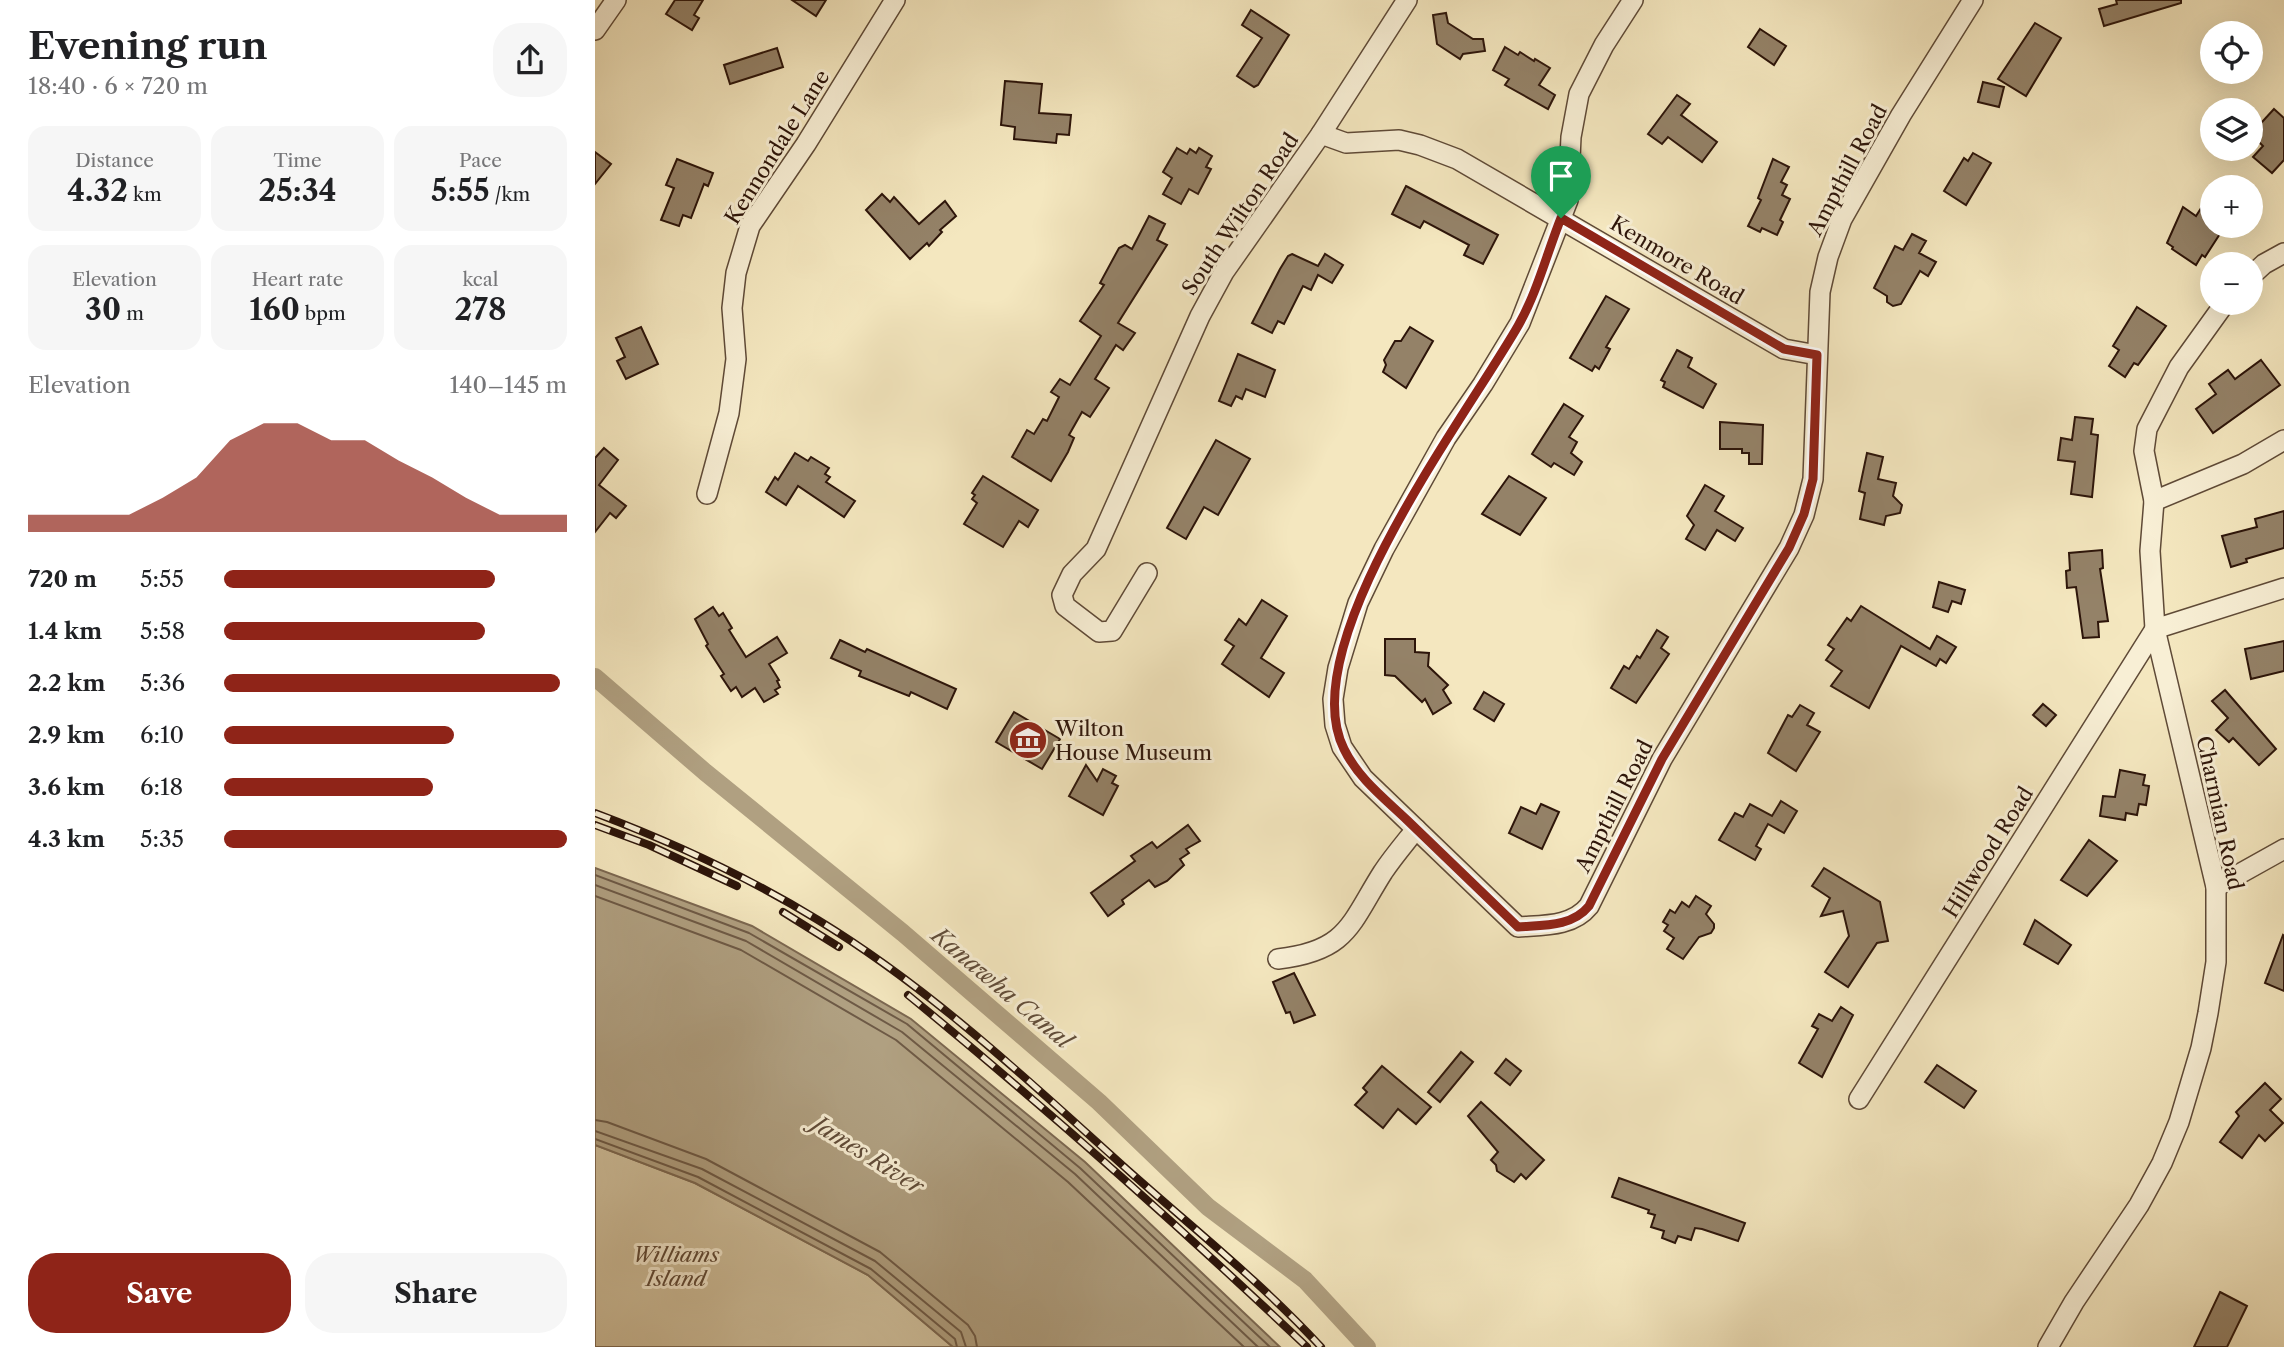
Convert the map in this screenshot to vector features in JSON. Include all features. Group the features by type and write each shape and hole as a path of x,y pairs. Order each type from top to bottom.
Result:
{"street":[{"path":"595,30 616,0"},
{"name":"Kennondale Lane","path":"707,494 729,413 736,359 732,308 736,273 750,226 806,144 895,0"},
{"name":"South Wilton Road","path":"1147,573 1112,631 1099,632 1065,606 1062,595 1072,574 1096,550 1200,316 1224,272 1321,134 1407,0"},
{"name":"Ampthill Road","path":"1633,0 1604,45 1579,94 1571,137 1568,200 1520,323 1446,438 1384,549 1358,603 1338,668 1333,699 1335,725 1342,747 1363,778 1518,927 1552,924 1580,917 1589,906 1662,759 1789,548 1804,514 1813,479 1820,292 1828,257 1842,219 1901,116 1973,0"},
{"name":"Kenmore Road","path":"1321,134 1346,143 1399,140 1457,159 1784,349 1817,355"},
{"path":"2263,267 2284,253"},
{"name":"Charmian Road","path":"2048,1347 2074,1302 2139,1205 2162,1163 2179,1122 2201,1048 2208,1013 2216,962 2216,887 2155,629 2150,551 2154,501 2144,451 2147,429 2179,367 2216,315"},
{"path":"2154,501 2243,464 2284,440"},
{"path":"2155,629 2284,588"},
{"name":"Hillwood Road","path":"1859,1100 2155,629"},
{"path":"1278,959 1317,952 1336,941 1350,928 1382,874 1416,829"},
{"path":"2216,887 2284,849"}],"green space":[{"name":"Williams Island","path":"595,1145 695,1183 868,1275 953,1347 595,1347"}],"water":[{"name":"James River","path":"595,868 752,926 911,1019 1085,1162 1280,1347 953,1347 868,1275 695,1183 595,1145"}],"building":[{"path":"675,0 703,0 694,15 699,18 692,30 666,14"},
{"path":"792,0 826,0 816,16"},
{"path":"2116,0 2181,0 2181,3 2104,26 2099,9 2117,4"},
{"path":"1251,10 1289,35 1258,85 1254,87 1237,76 1262,38 1242,25"},
{"path":"1446,13 1448,23 1473,39 1483,39 1485,51 1463,54 1460,59 1437,44 1433,15"},
{"path":"2035,23 2061,38 2026,96 1998,79"},
{"path":"1760,29 1786,46 1774,65 1748,47"},
{"path":"1505,47 1550,68 1539,85 1555,95 1548,109 1505,85 1509,79 1493,70"},
{"path":"777,48 783,67 730,84 724,65"},
{"path":"1005,81 1042,84 1039,113 1071,115 1069,135 1057,134 1056,143 1014,139 1015,127 1001,125"},
{"path":"1983,82 2004,87 1999,107 1978,102"},
{"path":"1677,95 1690,104 1681,115 1717,142 1702,162 1668,137 1662,144 1648,134"},
{"path":"2274,109 2284,118 2284,160 2272,173 2258,161 2263,161 2263,121"},
{"path":"1177,148 1187,154 1190,149 1196,153 1199,148 1212,156 1206,167 1211,169 1198,194 1189,189 1181,204 1163,194 1172,178 1163,172"},
{"path":"595,152 611,164 595,184"},
{"path":"1973,153 1991,163 1966,205 1944,191 1964,158 1968,161"},
{"path":"677,159 713,173 708,186 704,184 691,218 683,215 679,226 661,220 674,188 666,185"},
{"path":"1773,159 1789,167 1781,182 1787,185 1782,195 1790,199 1780,220 1783,222 1777,235 1762,228 1760,232 1748,226 1761,200 1758,198"},
{"path":"1406,186 1498,235 1483,264 1464,255 1469,245 1424,221 1420,228 1392,214"},
{"path":"882,194 890,202 894,197 919,224 945,201 956,216 940,230 942,232 929,246 927,243 910,259 866,210"},
{"path":"2183,207 2196,216 2200,210 2200,238 2217,238 2208,252 2200,252 2196,265 2167,243"},
{"path":"1149,216 1165,224 1157,240 1167,245 1118,323 1135,333 1123,350 1116,345 1095,379 1109,388 1090,417 1082,412 1069,435 1074,438 1068,452 1051,481 1012,457 1027,430 1034,434 1043,419 1047,421 1059,397 1051,392 1060,379 1070,385 1101,336 1080,321 1104,285 1100,283 1119,248 1125,245 1132,249"},
{"path":"1912,234 1926,241 1919,253 1936,262 1928,276 1920,271 1901,304 1893,306 1887,302 1887,296 1874,288 1895,246 1903,250"},
{"path":"1292,254 1318,266 1325,254 1343,265 1332,283 1318,275 1311,290 1303,286 1284,324 1278,321 1272,333 1252,323 1280,269"},
{"path":"1606,296 1629,309 1606,347 1610,349 1599,369 1595,366 1592,371 1570,358"},
{"path":"2137,307 2166,326 2138,365 2134,363 2125,377 2109,366 2119,350 2113,346"},
{"path":"641,327 658,364 626,379 617,361 625,357 616,338"},
{"path":"1410,327 1433,341 1406,388 1383,372 1386,365 1384,360 1395,341 1401,341"},
{"path":"1677,350 1692,358 1688,367 1716,384 1703,408 1663,387 1665,382 1661,380"},
{"path":"1238,354 1275,370 1265,397 1246,389 1242,399 1236,396 1231,406 1219,401"},
{"path":"2261,360 2280,385 2213,433 2196,409 2216,394 2209,384 2228,370 2235,379"},
{"path":"1564,404 1583,416 1569,437 1577,442 1571,453 1582,462 1574,475 1554,463 1551,467 1532,454"},
{"path":"2075,417 2093,419 2091,434 2098,435 2092,497 2071,494 2075,462 2058,460 2061,438 2072,440"},
{"path":"1720,422 1763,425 1762,464 1749,464 1749,453 1742,453 1742,449 1720,449"},
{"path":"1216,440 1250,459 1218,515 1204,507 1186,539 1167,528"},
{"path":"604,448 618,460 599,485 626,506 616,518 610,513 595,532 595,458"},
{"path":"795,453 808,461 811,457 829,468 825,474 830,477 826,482 855,501 844,517 798,486 786,505 766,492 775,477 778,480"},
{"path":"1867,453 1883,457 1878,479 1896,483 1893,496 1902,505 1900,513 1886,516 1884,525 1860,519 1865,493 1859,491"},
{"path":"983,476 1038,510 1028,527 1019,521 1003,547 964,524 977,503 972,499 975,495 972,493"},
{"path":"1509,476 1546,498 1520,535 1482,514"},
{"path":"1705,485 1724,496 1715,511 1743,528 1735,541 1717,530 1705,550 1686,539 1694,525 1687,516"},
{"path":"2284,511 2284,548 2246,559 2247,562 2231,567 2222,536 2257,527 2255,519"},
{"path":"2102,550 2103,568 2100,569 2108,621 2098,622 2099,637 2083,638 2076,587 2067,588 2069,553"},
{"path":"1939,582 1965,590 1961,604 1952,601 1948,612 1933,607"},
{"path":"1262,600 1287,616 1261,658 1284,673 1269,697 1222,664 1234,646 1225,640 1239,619 1246,625"},
{"path":"1861,606 1930,649 1937,636 1956,647 1946,663 1940,659 1936,666 1901,646 1869,708 1831,686 1842,671 1826,660 1834,649 1828,645 1847,618 1851,621"},
{"path":"713,607 719,616 723,613 732,628 729,630 746,657 777,637 787,653 769,664 779,680 777,681 780,687 775,690 778,694 764,702 755,688 742,697 736,687 731,691 721,676 724,674 706,646 708,644 695,619"},
{"path":"1657,630 1668,637 1661,648 1669,654 1636,703 1611,688 1624,666 1629,669 1637,656 1640,658"},
{"path":"1385,639 1415,639 1415,652 1429,653 1428,666 1448,685 1443,690 1451,703 1433,714 1425,699 1422,702 1395,676 1385,675"},
{"path":"840,640 865,652 867,649 956,689 947,709 911,692 909,696 859,676 861,671 831,658"},
{"path":"2284,641 2284,671 2251,679 2245,649"},
{"path":"2225,690 2276,749 2259,765 2233,738 2229,742 2216,730 2228,718 2212,701"},
{"path":"1484,692 1504,704 1494,721 1474,709"},
{"path":"2043,704 2056,715 2046,726 2033,715"},
{"path":"1800,705 1814,713 1807,725 1820,732 1796,771 1768,753 1788,715 1792,717"},
{"name":"Wilton House Museum","path":"1014,712 1060,739 1042,769 996,742"},
{"path":"1086,765 1097,781 1103,769 1116,776 1112,783 1118,786 1103,815 1069,796"},
{"path":"2120,770 2145,775 2143,785 2149,786 2146,805 2139,804 2137,815 2126,813 2125,820 2100,816 2103,796 2115,797"},
{"path":"1781,801 1797,811 1784,833 1768,824 1756,846 1761,849 1755,860 1719,840 1735,813 1743,817 1750,804 1772,816"},
{"path":"1541,804 1559,812 1542,849 1509,833 1521,807 1536,814"},
{"path":"1188,825 1200,841 1186,849 1189,853 1180,859 1184,865 1167,881 1155,887 1149,880 1122,900 1124,904 1108,916 1091,893 1135,861 1131,856 1152,842 1157,848"},
{"path":"2089,840 2117,861 2087,896 2061,880"},
{"path":"1824,868 1880,902 1888,941 1877,943 1848,987 1825,972 1849,936 1843,911 1821,916 1830,898 1812,886"},
{"path":"1696,896 1711,906 1706,914 1714,928 1711,933 1699,937 1683,959 1667,949 1674,938 1664,931 1668,925 1663,922 1670,910 1675,913 1682,902 1689,907"},
{"path":"2035,920 2071,945 2058,964 2024,944"},
{"path":"2284,936 2284,991 2265,983"},
{"path":"1294,973 1315,1015 1294,1023 1290,1012 1286,1013 1273,982"},
{"path":"1841,1007 1853,1015 1822,1077 1799,1063 1818,1029 1812,1026 1819,1014 1832,1021"},
{"path":"1461,1052 1473,1062 1440,1102 1428,1092"},
{"path":"1506,1059 1521,1071 1510,1085 1495,1073"},
{"path":"1937,1065 1976,1091 1964,1108 1925,1082"},
{"path":"1382,1066 1431,1107 1416,1124 1398,1109 1383,1128 1355,1105 1367,1092 1363,1088"},
{"path":"2265,1083 2281,1099 2270,1110 2283,1123 2265,1141 2259,1135 2242,1158 2220,1142 2239,1116 2236,1112"},
{"path":"1481,1102 1544,1160 1526,1179 1521,1174 1514,1182 1497,1171 1491,1160 1498,1152 1468,1116"},
{"path":"1619,1178 1745,1223 1738,1241 1695,1228 1691,1240 1678,1236 1675,1243 1662,1238 1664,1231 1651,1227 1655,1215 1648,1213 1649,1210 1612,1197"},
{"path":"2220,1292 2247,1306 2227,1347 2194,1347"}],"waterway":[{"name":"Kanawha Canal","path":"595,677 705,772 903,933 1099,1102 1208,1207 1305,1280 1367,1347"}],"railway":[{"path":"595,813 681,848 764,889 818,920 901,976 1018,1072 1252,1279 1321,1347"},
{"path":"595,825 649,845 737,886"},
{"path":"783,912 839,947"},
{"path":"908,995 1111,1167 1307,1347"}],"place":[{"name":"Wilton House Museum","path":"1028,740"}],"route":[{"path":"1561,218 1784,349 1817,355 1813,479 1804,514 1789,548 1662,759 1589,906 1580,917 1552,924 1518,927 1363,778 1342,747 1335,725 1333,699 1338,668 1358,603 1384,549 1446,438 1520,323 1561,218"}]}
